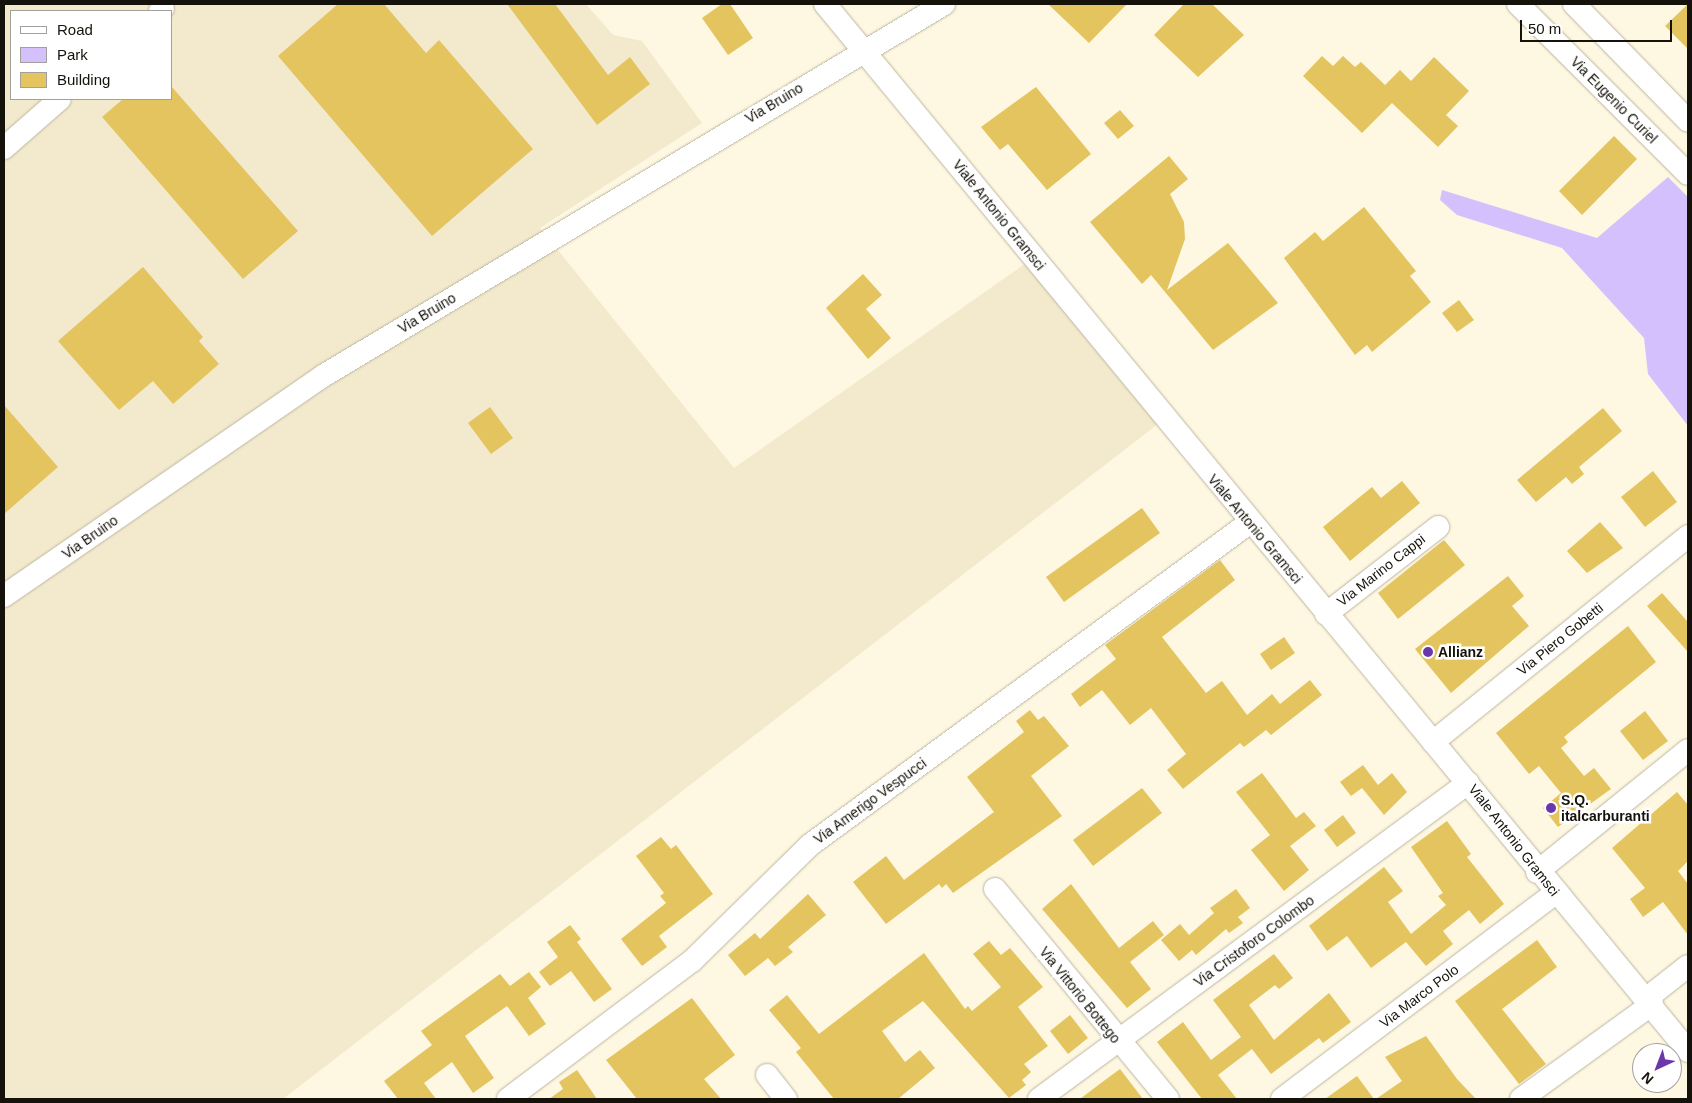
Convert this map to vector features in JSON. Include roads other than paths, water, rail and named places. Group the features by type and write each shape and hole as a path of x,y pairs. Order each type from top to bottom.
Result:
{"street":[{"name":"Viale Antonio Gramsci","path":"825,4 1249,523 1468,783 1537,872 1649,1001 1688,1052"},
{"name":"Via Bruino","path":"4,596 323,376 863,49 944,4"},
{"name":"Via Eugenio Curiel","path":"1518,4 1688,174"},
{"path":"1574,4 1688,120 1661,147"},
{"path":"4,148 59,100"},
{"name":"Via Amerigo Vespucci","path":"508,1099 692,961 810,845 1249,523"},
{"name":"Via Marino Cappi","path":"1326,614 1438,527"},
{"name":"Via Piero Gobetti","path":"1433,742 1688,536"},
{"path":"1537,872 1688,750"},
{"name":"Via Cristoforo Colombo","path":"1039,1099 1468,783"},
{"name":"Via Vittorio Bottego","path":"995,889 1117,1041 1168,1099"},
{"name":"Via Marco Polo","path":"1282,1099 1555,893"},
{"path":"1521,1099 1649,1001 1688,966"},
{"path":"767,1075 786,1099"}],"place":[{"name":"Allianz","path":"1428,652"},
{"name":"S.Q. italcarburanti","path":"1551,808"}]}
